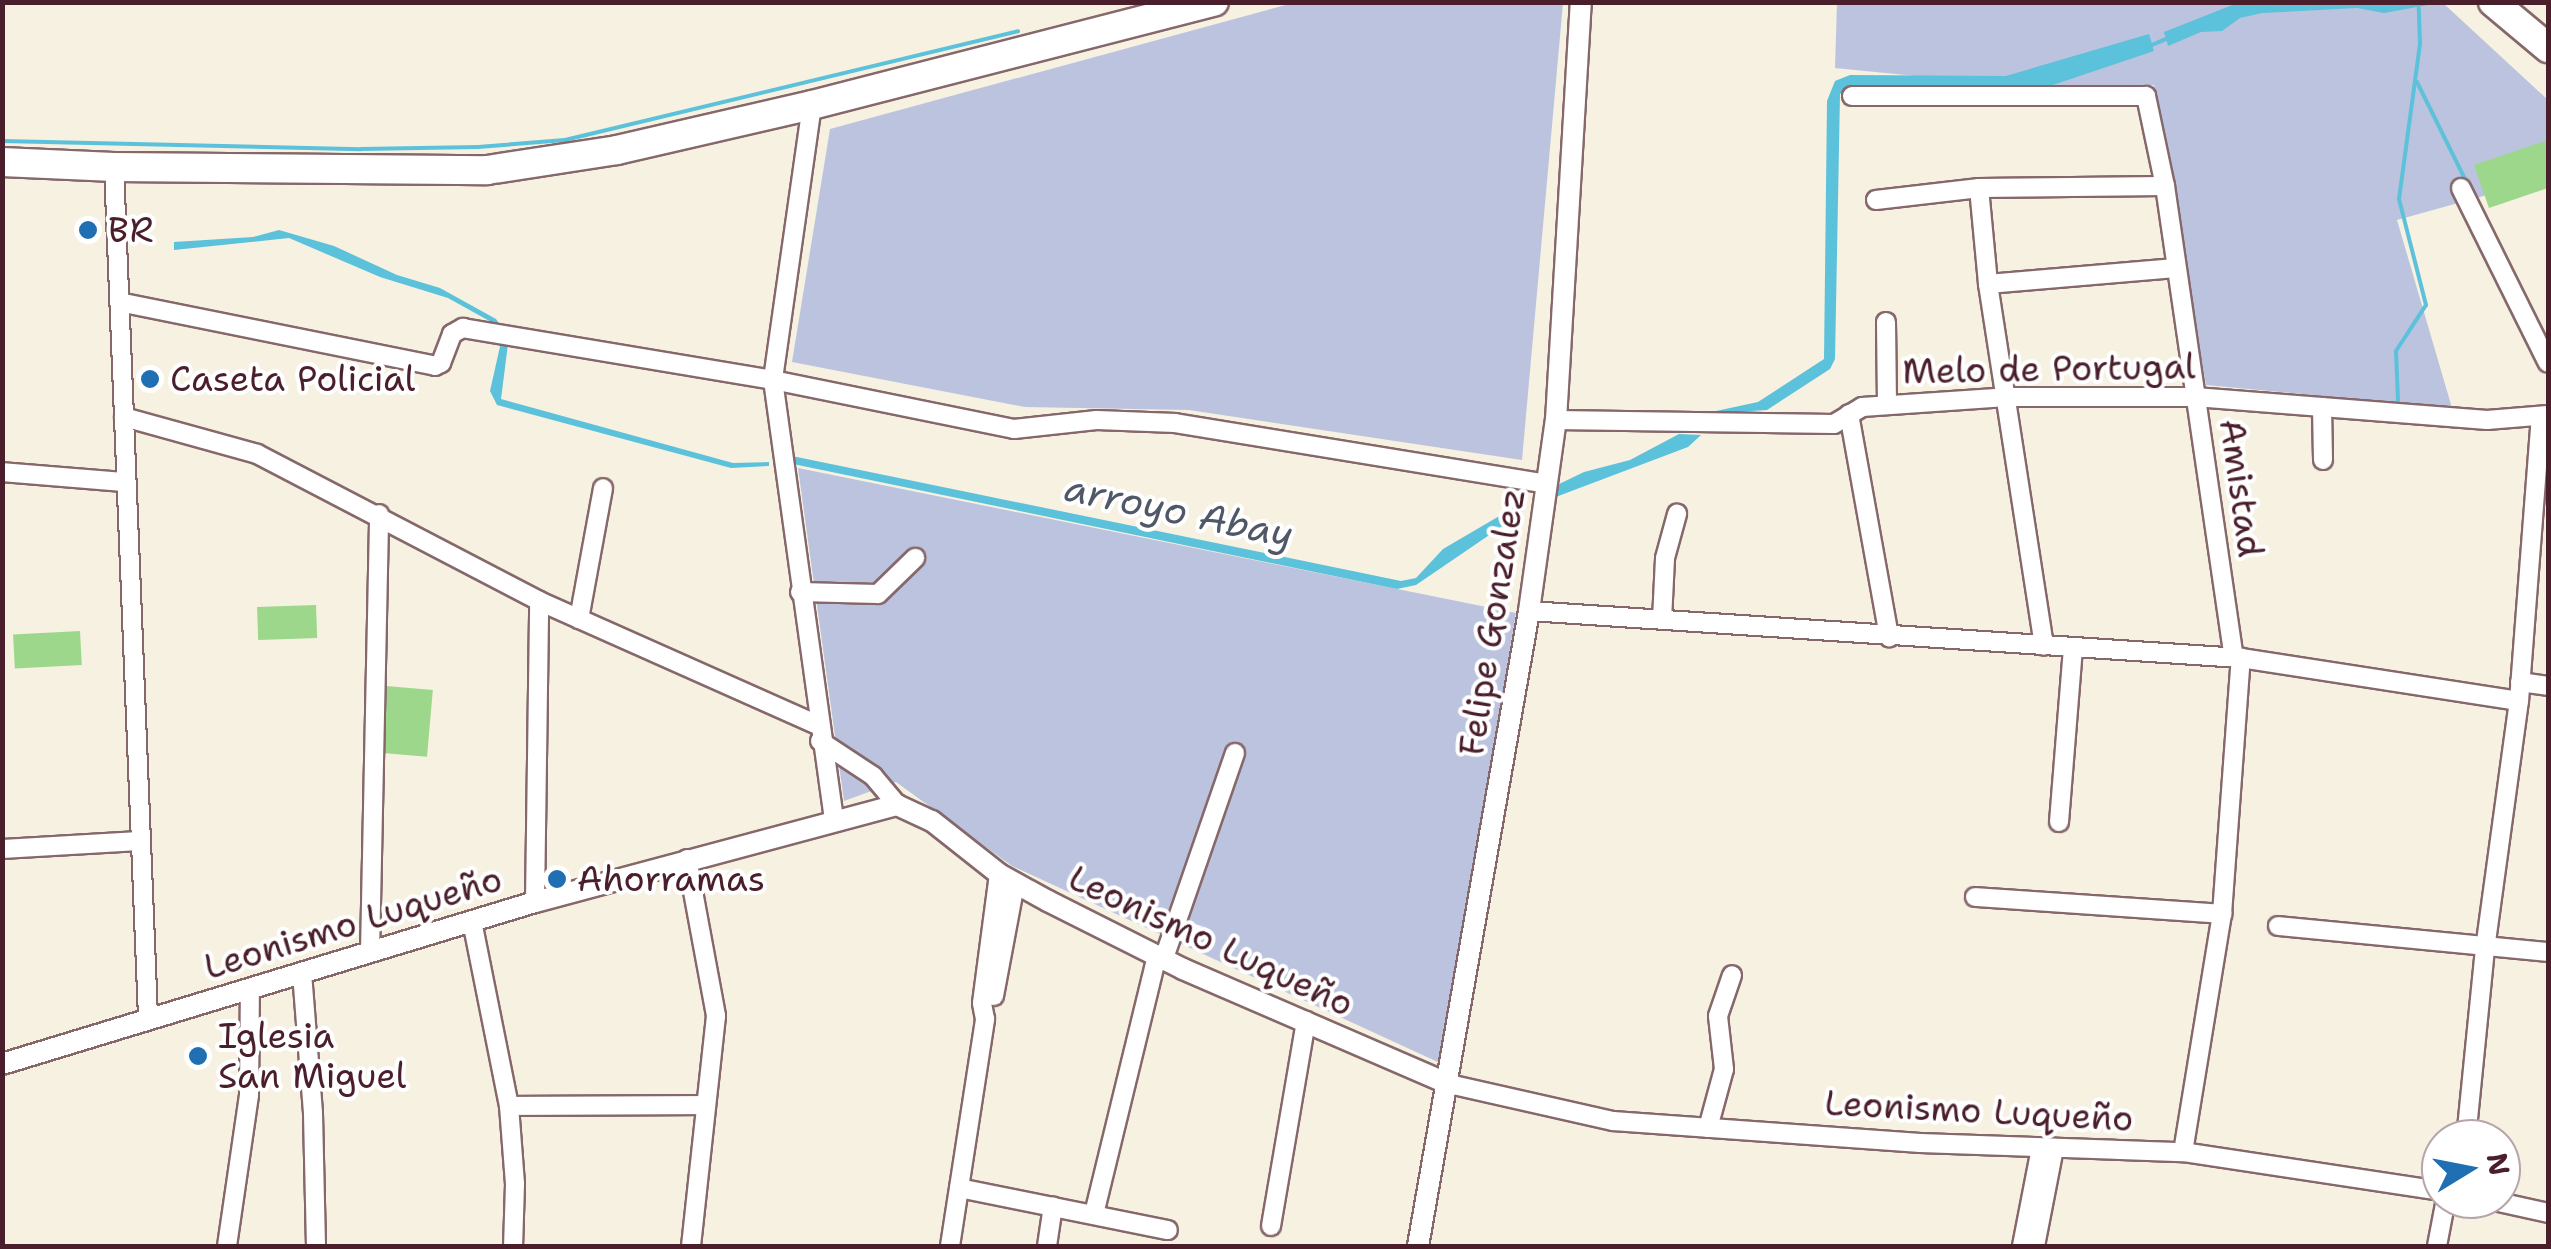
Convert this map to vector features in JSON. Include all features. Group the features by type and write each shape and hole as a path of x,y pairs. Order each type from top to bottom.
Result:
{"main road":[{"path":"2,162 114,168 487,170 616,150 812,106 1214,2"},
{"path":"2493,2 2548,48"}],"street":[{"name":"Felipe Gonzalez","path":"1418,1246 1529,611 1556,420 1581,2"},
{"name":"Amistad","path":"1852,96 2143,93 2165,186 2174,268 2237,657 2222,914 2182,1152"},
{"path":"812,106 773,380 834,820"},
{"path":"114,168 148,1019"},
{"path":"1876,200 1979,188 2165,186"},
{"path":"1979,188 1988,284 2044,646"},
{"path":"2462,188 2548,363"},
{"path":"1988,284 2174,268"},
{"path":"119,302 435,366 441,363 452,334 462,328 773,380 1014,428 1096,420 1175,423 1547,484"},
{"path":"1886,322 1887,404"},
{"name":"Melo de Portugal","path":"1556,420 1834,424 1862,407 2006,397 2195,397 2454,418 2545,417"},
{"path":"2322,408 2323,460"},
{"path":"1848,414 1889,637"},
{"path":"124,417 257,454 379,514 539,601 819,733 873,776 897,805"},
{"path":"2468,1119 2485,949 2520,692 2545,417"},
{"path":"2,472 124,482"},
{"path":"579,619 603,488"},
{"path":"370,952 379,514"},
{"path":"1662,620 1665,558 1677,514"},
{"path":"800,592 878,594 915,558"},
{"path":"535,902 539,601"},
{"path":"1529,611 2237,657 2520,692 2548,686"},
{"path":"2059,822 2073,648"},
{"path":"1094,1214 1161,957 1235,753"},
{"name":"Leonismo Luqueño","path":"2,1064 535,902 897,805 932,821 1007,879 1161,957 1448,1084 1614,1121 2048,1148 2182,1152 2421,1188"},
{"path":"2,849 139,840"},
{"path":"687,859 716,1016 691,1246"},
{"path":"950,1246 985,1019 992,1006 1007,879"},
{"path":"1975,897 2222,914"},
{"path":"472,921 509,1106 515,1184 513,1246"},
{"path":"2278,926 2485,949 2548,952"},
{"path":"302,973 313,1114 316,1246"},
{"path":"1708,1128 1724,1068 1719,1008 1732,975"},
{"path":"227,1246 249,1094 250,989"},
{"path":"1271,1226 1306,1021"},
{"path":"509,1106 706,1105"},
{"path":"2022,1246 2048,1148"},
{"path":"2035,1246 2048,1148"},
{"path":"960,1188 1168,1230"},
{"path":"1047,1246 1054,1206"},
{"path":"2521,1207 2548,1213"},
{"path":"2437,1246 2442,1219"}],"shaded area":[{"path":"1293,3 1563,3 1522,460 1189,410 1025,407 792,362 830,129"},
{"path":"1837,3 2443,3 2548,100 2548,178 2397,220 2452,408 2206,385 2154,85 2006,85 1835,68"},
{"path":"798,468 1516,613 1440,1063 1012,866 896,782 844,801"}],"green space":[{"path":"2548,140 2548,188 2489,208 2474,165"},
{"path":"316,605 317,638 258,640 257,607"},
{"path":"80,631 82,665 15,668 13,635"},
{"path":"386,686 433,690 427,757 380,753"}],"water":[{"path":"2240,2 2439,3 2384,13 2357,8 2262,13 2240,18 2222,31 2201,32 2168,46 2164,32"},
{"path":"2149,34 2154,51 2047,87 1851,85 1840,94 1835,359 1830,369 1767,410 1702,414 1758,402 1824,359 1827,101 1835,81 1850,75 2006,76"},
{"path":"279,230 334,246 397,275 440,288 496,319 502,328 448,298 380,277 289,238 174,250 174,242 253,237"},
{"path":"501,342 508,344 501,399 733,463 769,462 769,466 731,468 497,405 490,391"},
{"path":"1679,434 1701,435 1688,447 1553,498 1553,487 1584,472 1630,460"},
{"path":"792,456 1401,581 1416,578 1443,549 1525,501 1523,512 1416,585 1397,589 793,464"}],"waterway":[{"path":"2398,401 2396,351 2426,305 2399,199 2420,44 2419,8"},
{"path":"2,141 361,149 478,147 565,140 1018,31"},
{"name":"arroyo Abay","path":"2147,47 2166,39"},
{"path":"2417,82 2466,181"}],"place":[{"name":"BR","path":"88,230"},
{"name":"Caseta Policial","path":"150,379"},
{"name":"Ahorramas","path":"557,879"},
{"name":"Iglesia San Miguel","path":"198,1056"}]}
